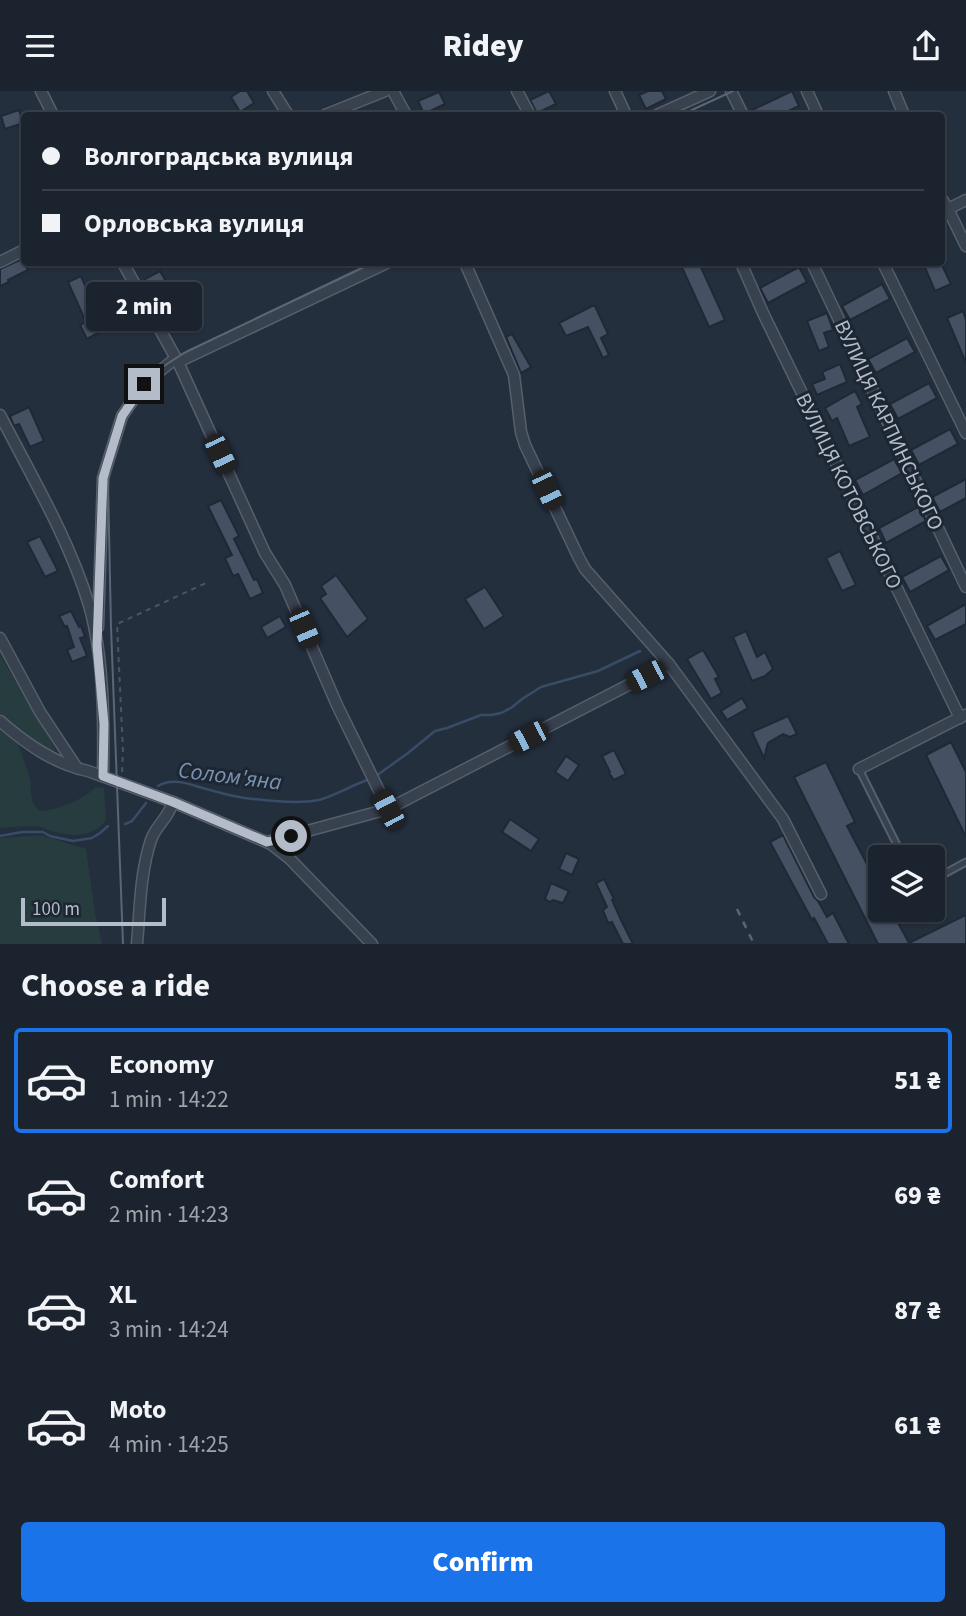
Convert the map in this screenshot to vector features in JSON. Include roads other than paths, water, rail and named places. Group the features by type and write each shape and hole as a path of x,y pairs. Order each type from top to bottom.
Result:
{"street":[{"path":"41,91 52,112"},
{"path":"274,91 286,112"},
{"path":"332,112 384,91"},
{"path":"393,91 404,112"},
{"path":"517,91 528,112"},
{"path":"615,91 625,112"},
{"path":"675,112 709,91"},
{"path":"731,91 742,112"},
{"path":"807,91 817,112"},
{"path":"894,91 903,112"},
{"path":"966,200 947,215 966,246"},
{"path":"0,262 21,252"},
{"path":"125,266 177,360 265,553 285,585 337,705 388,809"},
{"path":"97,645 103,478 122,416 144,384 177,360 376,266"},
{"path":"466,266 514,375 525,445 585,569 669,664 783,819 821,894"},
{"name":"ВУЛИЦЯ КОТОВСЬКОГО","path":"746,266 762,313 963,716"},
{"name":"ВУЛИЦЯ КАРПИНСЬКОГО","path":"813,266 966,587"},
{"path":"884,266 966,433"},
{"path":"0,415 64,541 89,605 97,645 104,724 103,776"},
{"path":"0,638 40,712 77,769"},
{"path":"267,842 388,809 669,664"},
{"path":"859,769 963,716"},
{"path":"0,721 33,747 77,769 173,802 267,842 289,858 372,944"},
{"path":"136,944 149,850 155,832 168,816 173,802"}],"lane":[{"path":"859,769 897,845"},
{"path":"945,873 966,862"}],"waterway":[{"name":"Солом'яна","path":"376,776 435,731 481,715 501,713 541,687 598,671 640,651"},
{"name":"Солом'яна","path":"158,786 177,782 242,798 303,802 325,798 370,779"},
{"name":"Солом'яна","path":"125,824 132,821 146,803"},
{"path":"0,836 43,832 73,841 92,838 108,826"}],"tram line":[{"path":"688,112 733,91"},
{"path":"123,944 108,483 112,439 118,421 136,390 149,377 186,352 366,266"}],"railway":[{"path":"737,909 754,944"}]}
